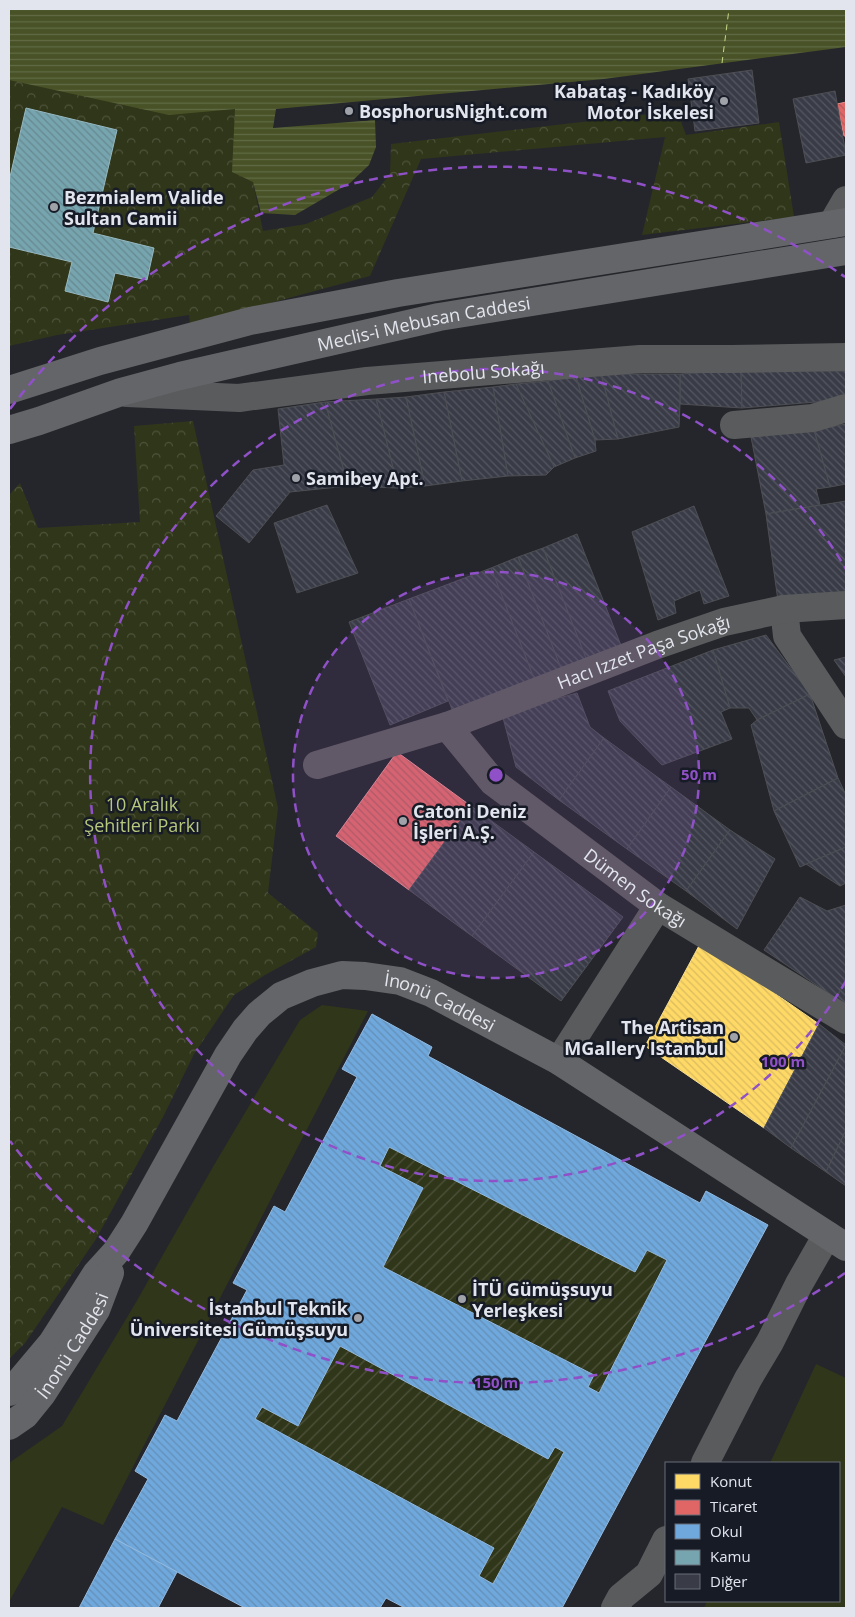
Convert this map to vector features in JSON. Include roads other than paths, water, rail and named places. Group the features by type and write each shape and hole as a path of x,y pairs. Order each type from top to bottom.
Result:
{"main road":[{"name":"Meclis-i Mebusan Caddesi","path":"9,390 100,361 250,321 398,293 839,223"},
{"name":"Meclis-i Mebusan Caddesi","path":"9,430 121,392 216,367 439,317 846,251"},
{"path":"9,446 39,421"},
{"name":"İnonü Caddesi","path":"9,1392 52,1343 96,1274 116,1252 134,1224 228,1055 245,1030 258,1014 281,996 312,983 342,975 400,981 431,993 559,1062 836,1241"},
{"name":"İnonü Caddesi","path":"9,1426 25,1415 42,1394 96,1310 109,1281 116,1252"}],"street":[{"path":"839,223 846,200"},
{"name":"Inebolu Sokağı","path":"121,392 239,398 367,382 640,359 731,360 846,357"},
{"path":"734,425 813,418 846,408"},
{"name":"Hacı Izzet Paşa Sokağı","path":"317,765 447,726 657,645 724,622 784,609 846,605"},
{"path":"784,609 787,636 846,725"},
{"name":"Dümen Sokağı","path":"447,726 493,782 658,906 846,1020"},
{"path":"559,1062 658,906"},
{"path":"706,1462 799,1284 836,1241"},
{"path":"615,1608 621,1597 649,1574 665,1542"}],"place":[{"name":"Kabataş - Kadıköy Motor İskelesi","path":"724,101"},
{"name":"BosphorusNight.com","path":"349,111"},
{"name":"Bezmialem Valide Sultan Camii","path":"54,207"},
{"name":"Samibey Apt.","path":"296,478"},
{"name":"Catoni Deniz İşleri A.Ş.","path":"403,821"},
{"name":"The Artisan MGallery Istanbul","path":"734,1037"},
{"name":"İTÜ Gümüşsuyu Yerleşkesi","path":"462,1299"},
{"name":"İstanbul Teknik Üniversitesi Gümüşsuyu","path":"358,1318"}],"park label":[{"name":"10 Aralık Şehitleri Parkı","path":"142,814"}]}
